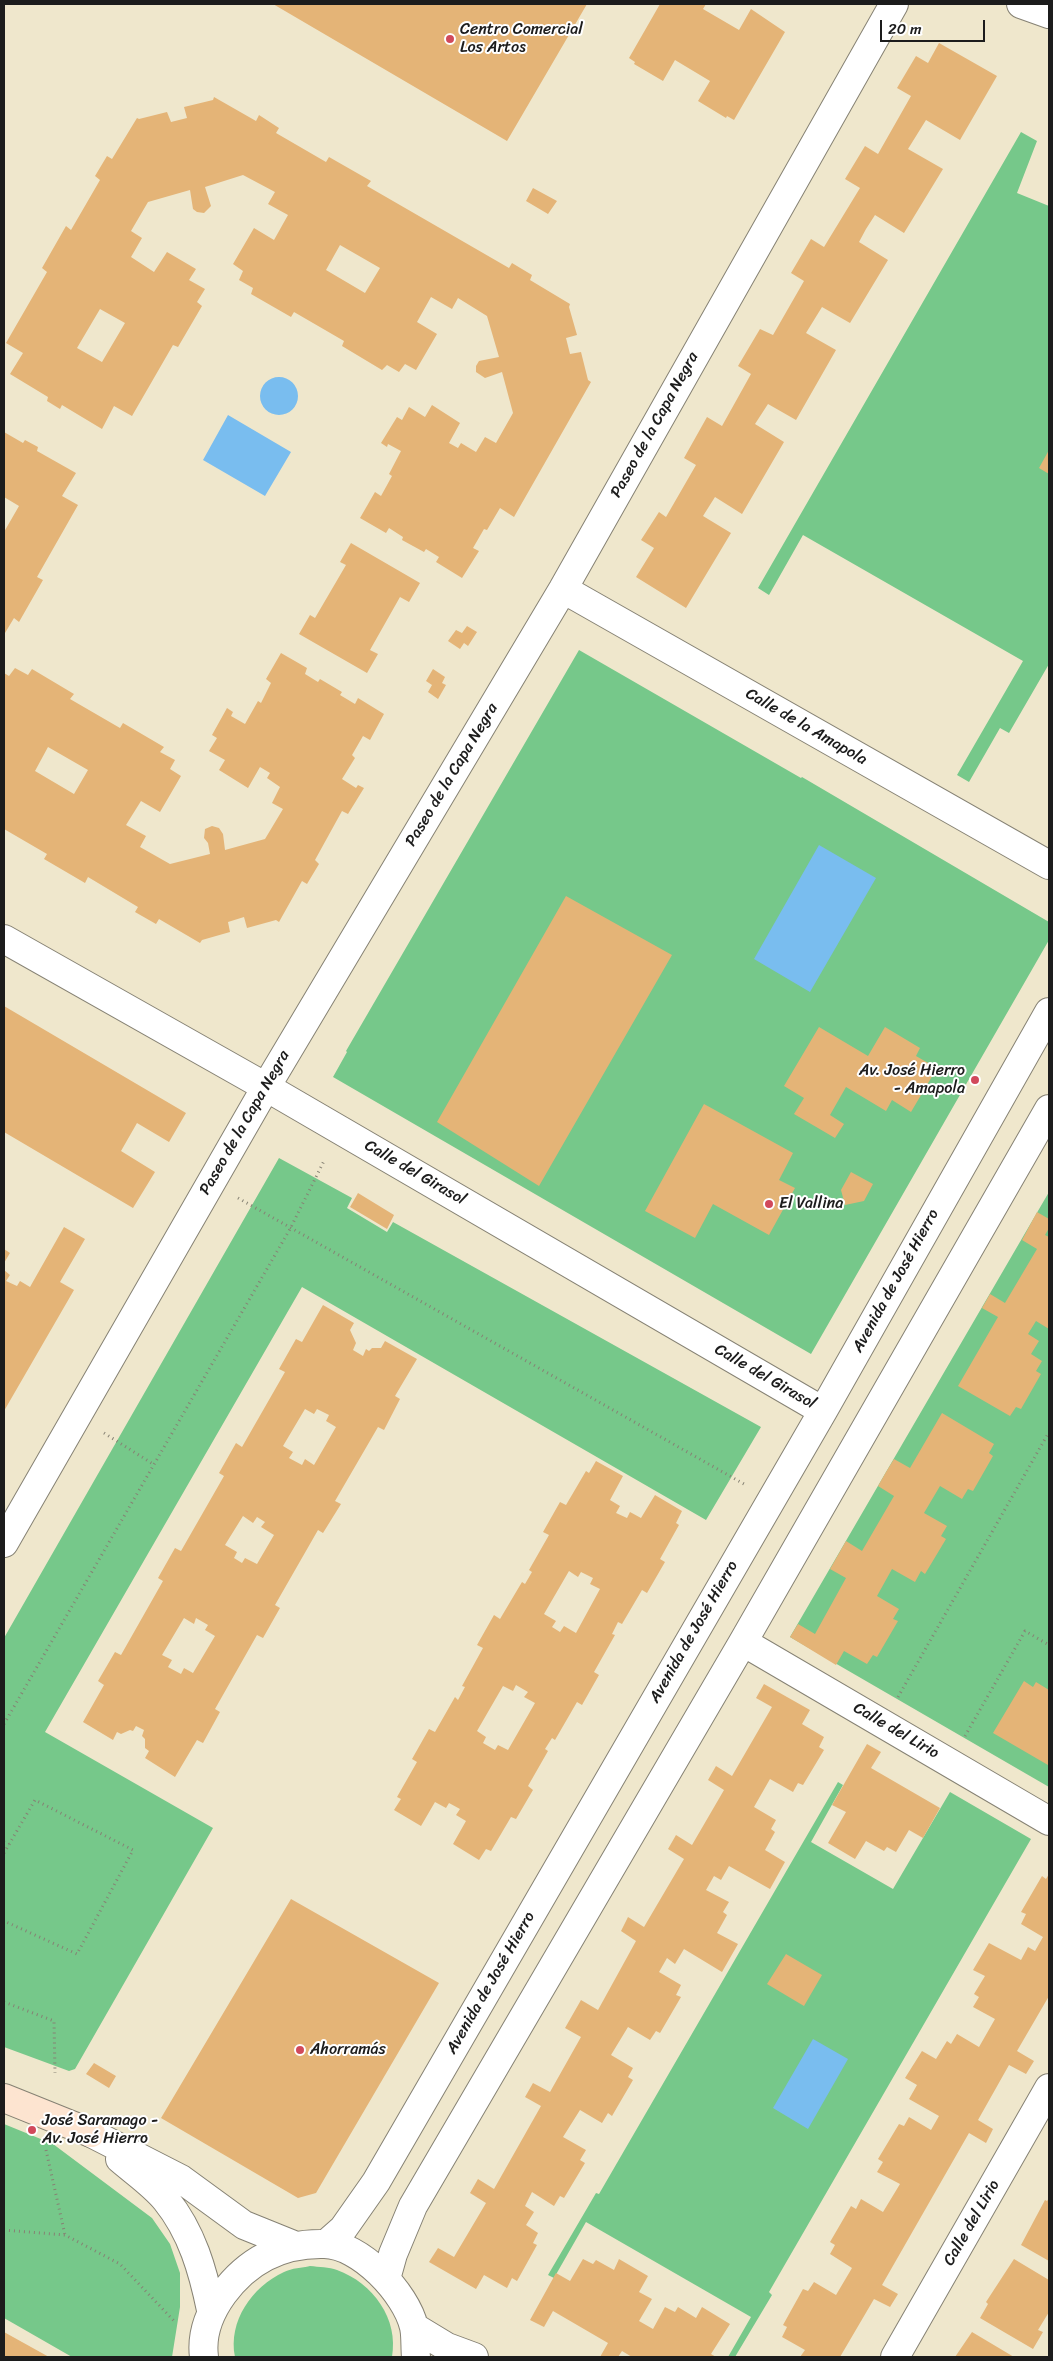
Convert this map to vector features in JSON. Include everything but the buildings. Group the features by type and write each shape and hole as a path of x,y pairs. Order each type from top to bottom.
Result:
{"street":[{"name":"Paseo de la Capa Negra","path":"4,1543 266,1087 563,589 894,4"},
{"path":"1021,4 1049,14"},
{"name":"Calle de la Amapola","path":"563,589 1049,865"},
{"name":"Calle del Girasol","path":"4,939 266,1087 823,1411"},
{"name":"Avenida de José Hierro","path":"326,2244 343,2228 376,2182 823,1411 1049,1012"},
{"path":"386,2279 393,2254 413,2206 743,1642 1049,1109"},
{"name":"Calle del Lirio","path":"743,1642 1049,1821"},
{"name":"Calle del Lirio","path":"895,2357 1049,2088"},
{"path":"4,2098 91,2133 181,2179 244,2225 296,2246"},
{"path":"91,2133 166,2200 192,2243 204,2276 211,2310 203,2347 204,2357"},
{"path":"211,2310 234,2279 261,2257 296,2246 326,2244 347,2251 371,2266 397,2292 414,2327 416,2357"},
{"path":"414,2327 447,2347 474,2357"}],"path":[{"path":"4,1724 290,1229 324,1161"},
{"path":"237,1198 747,1486"},
{"path":"882,1723 1049,1432"},
{"path":"103,1433 154,1464"},
{"path":"950,1763 1025,1631 1049,1645"},
{"path":"4,1853 35,1800 133,1850 77,1954 5,1922 4,1927"},
{"path":"4,1842 8,1844"},
{"path":"4,2002 54,2021 55,2073"},
{"path":"44,2143 65,2235"},
{"path":"4,2230 65,2235 120,2264 176,2323"}],"green space":[{"path":"1021,132 1037,141 1017,193 1049,206 1049,664 1009,733 1000,728 969,782 957,775 1023,661 803,535 769,595 758,588"},
{"path":"579,650 802,777 1049,922 1049,940 811,1354 333,1077 346,1051"},
{"path":"279,1158 352,1198 347,1208 387,1232 393,1222 761,1427 706,1520 302,1287 45,1732 213,1828 75,2069 69,2071 4,2047 4,1638"},
{"path":"1049,1192 1049,1787 790,1637"},
{"path":"838,1782 843,1785 811,1842 893,1889 950,1792 1031,1839 769,2292 772,2295 735,2357 728,2357 751,2317 586,2222 554,2278 548,2275 596,2193 599,2194"},
{"path":"4,2124 53,2144 152,2218 170,2244 180,2273 180,2307 172,2357 72,2357 4,2318"},
{"path":"310,2266 337,2270 350,2276 372,2293 381,2304 387,2316 393,2343 392,2357 235,2357 235,2331 239,2318 253,2296 272,2278 284,2272"}],"water":[{"path":"279,377 293,382 298,396 293,410 279,415 265,410 260,396 265,382"},
{"path":"228,415 291,452 265,496 203,460"},
{"path":"819,845 876,878 810,992 754,959"},
{"path":"813,2039 848,2059 808,2129 773,2108"}],"place":[{"name":"Centro Comercial Los Artos","path":"450,39"},
{"name":"Av. José Hierro - Amapola","path":"975,1080"},
{"name":"El Vallina","path":"769,1204"},
{"name":"Ahorramás","path":"300,2050"},
{"name":"José Saramago - Av. José Hierro","path":"32,2130"}]}
